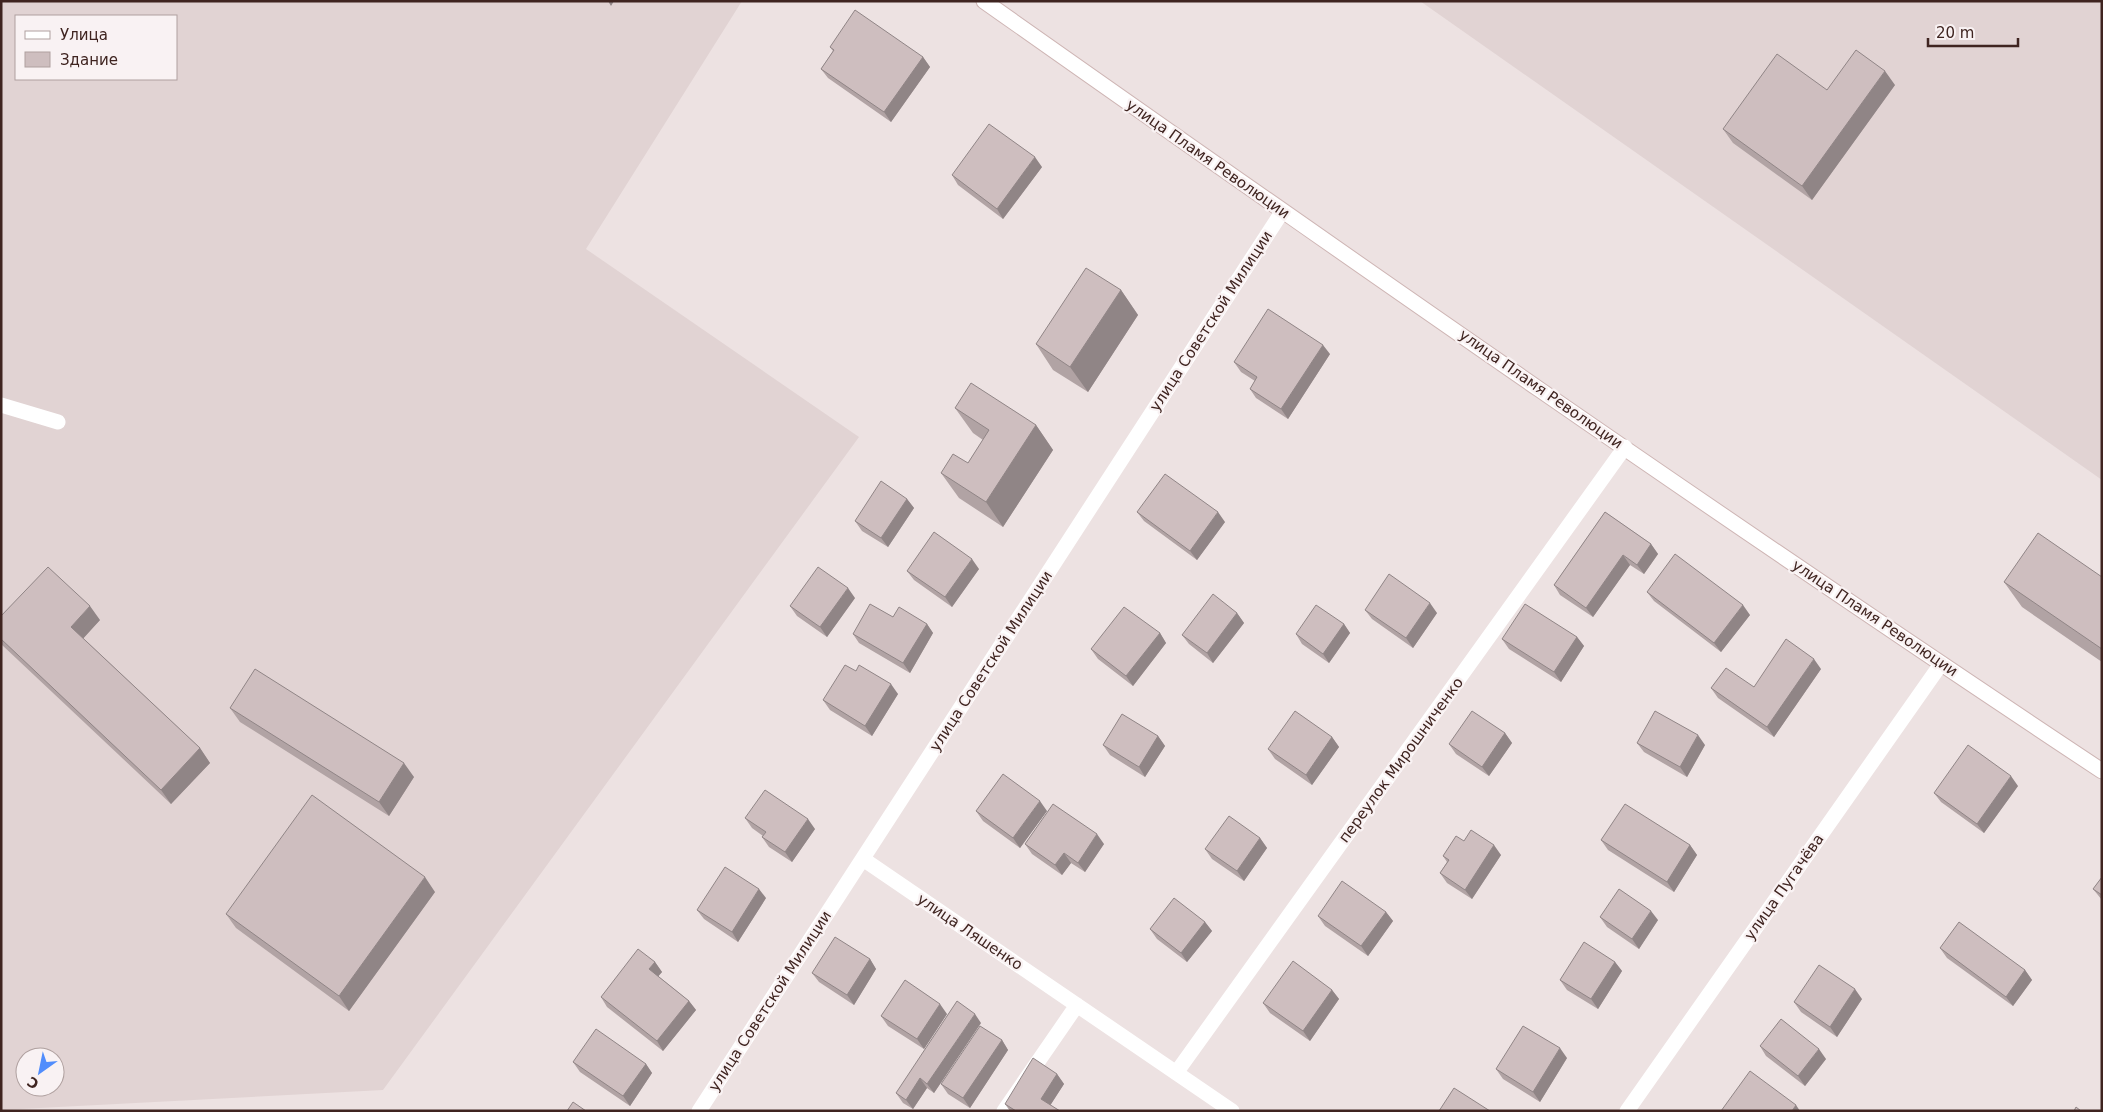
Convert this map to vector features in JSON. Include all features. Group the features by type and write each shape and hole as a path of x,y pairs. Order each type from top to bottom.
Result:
{"street":[{"name":"улица Пламя Революции","path":"984,1 1282,212 1625,448 1941,664 2102,770"},
{"name":"улица Советской Милиции","path":"699,1111 1282,212"},
{"path":"1,405 58,422"},
{"name":"переулок Мирошниченко","path":"1176,1072 1625,448"},
{"name":"улица Пугачёва","path":"1627,1111 1941,664"},
{"name":"улица Ляшенко","path":"863,859 1232,1111"},
{"path":"1004,1111 1077,1005"}],"shaded area":[{"path":"1,1 742,1 586,249 859,437 383,1090 1,1110"},
{"path":"1420,1 2102,1 2102,480"}],"building":[{"path":"855,10 923,57 884,112 821,69 834,50 830,47"},
{"path":"1856,50 1885,71 1802,186 1723,129 1777,54 1827,90"},
{"path":"989,124 1035,157 997,209 952,175"},
{"path":"1086,268 1121,290 1070,367 1036,344"},
{"path":"1268,309 1323,345 1281,409 1250,389 1257,377 1234,362"},
{"path":"971,383 1036,425 986,502 941,473 953,454 968,463 989,430 955,408"},
{"path":"1165,474 1218,512 1190,551 1137,512"},
{"path":"881,481 907,499 881,538 855,521"},
{"path":"1605,512 1651,544 1637,565 1623,555 1586,608 1554,585"},
{"path":"934,532 972,559 945,597 907,571"},
{"path":"2038,533 2102,577 2102,649 2004,582"},
{"path":"1675,554 1743,605 1714,643 1647,592"},
{"path":"48,567 90,606 71,627 200,748 161,790 1,639 1,616"},
{"path":"818,567 848,588 820,627 790,606"},
{"path":"1389,574 1430,603 1406,638 1365,610"},
{"path":"1213,594 1237,613 1207,653 1182,635"},
{"path":"870,604 893,617 899,607 927,624 903,663 853,634"},
{"path":"1525,604 1577,637 1554,672 1502,639"},
{"path":"1316,605 1344,624 1323,654 1296,634"},
{"path":"1124,607 1160,633 1126,676 1091,649"},
{"path":"1786,639 1814,659 1767,727 1711,688 1726,668 1754,687"},
{"path":"845,665 856,671 859,665 891,684 865,726 823,700"},
{"path":"255,669 404,763 379,802 230,708"},
{"path":"1295,711 1332,737 1306,775 1268,749"},
{"path":"1472,711 1505,733 1482,767 1449,744"},
{"path":"1655,711 1698,735 1680,767 1637,743"},
{"path":"1122,714 1158,736 1139,767 1103,745"},
{"path":"1968,745 2011,776 1977,824 1934,793"},
{"path":"1003,774 1040,801 1013,838 976,811"},
{"path":"765,790 808,819 785,852 762,837 766,832 745,818"},
{"path":"312,795 425,877 339,996 226,914"},
{"path":"1053,804 1097,834 1078,863 1064,853 1055,865 1025,844"},
{"path":"1625,804 1690,845 1667,882 1601,840"},
{"path":"1229,816 1260,838 1237,871 1205,849"},
{"path":"1471,830 1494,845 1465,890 1440,873 1449,860 1443,856 1456,836 1464,841"},
{"path":"725,867 759,889 732,932 697,910"},
{"path":"2102,877 2102,895 2093,889"},
{"path":"1342,881 1386,912 1361,946 1318,916"},
{"path":"1619,889 1651,911 1632,939 1600,917"},
{"path":"1174,898 1205,922 1181,953 1150,929"},
{"path":"1959,922 2025,970 2006,997 1940,948"},
{"path":"835,937 870,959 847,995 812,973"},
{"path":"1584,942 1615,962 1591,999 1560,980"},
{"path":"638,949 655,962 649,969 689,1001 657,1041 601,997"},
{"path":"1293,961 1332,990 1303,1031 1263,1003"},
{"path":"1819,965 1855,989 1830,1027 1794,1002"},
{"path":"905,980 940,1004 917,1039 881,1016"},
{"path":"957,1001 975,1014 927,1084 920,1078 906,1100 896,1093"},
{"path":"1781,1019 1819,1049 1798,1076 1760,1046"},
{"path":"980,1026 1002,1040 963,1098 941,1084"},
{"path":"1523,1026 1560,1048 1533,1092 1496,1069"},
{"path":"596,1029 646,1064 623,1096 573,1062"},
{"path":"1033,1058 1057,1074 1041,1099 1060,1111 1016,1111 1005,1104"},
{"path":"1750,1071 1796,1105 1792,1111 1721,1111"},
{"path":"1454,1088 1490,1111 1439,1111"},
{"path":"573,1102 586,1111 567,1111"}]}
